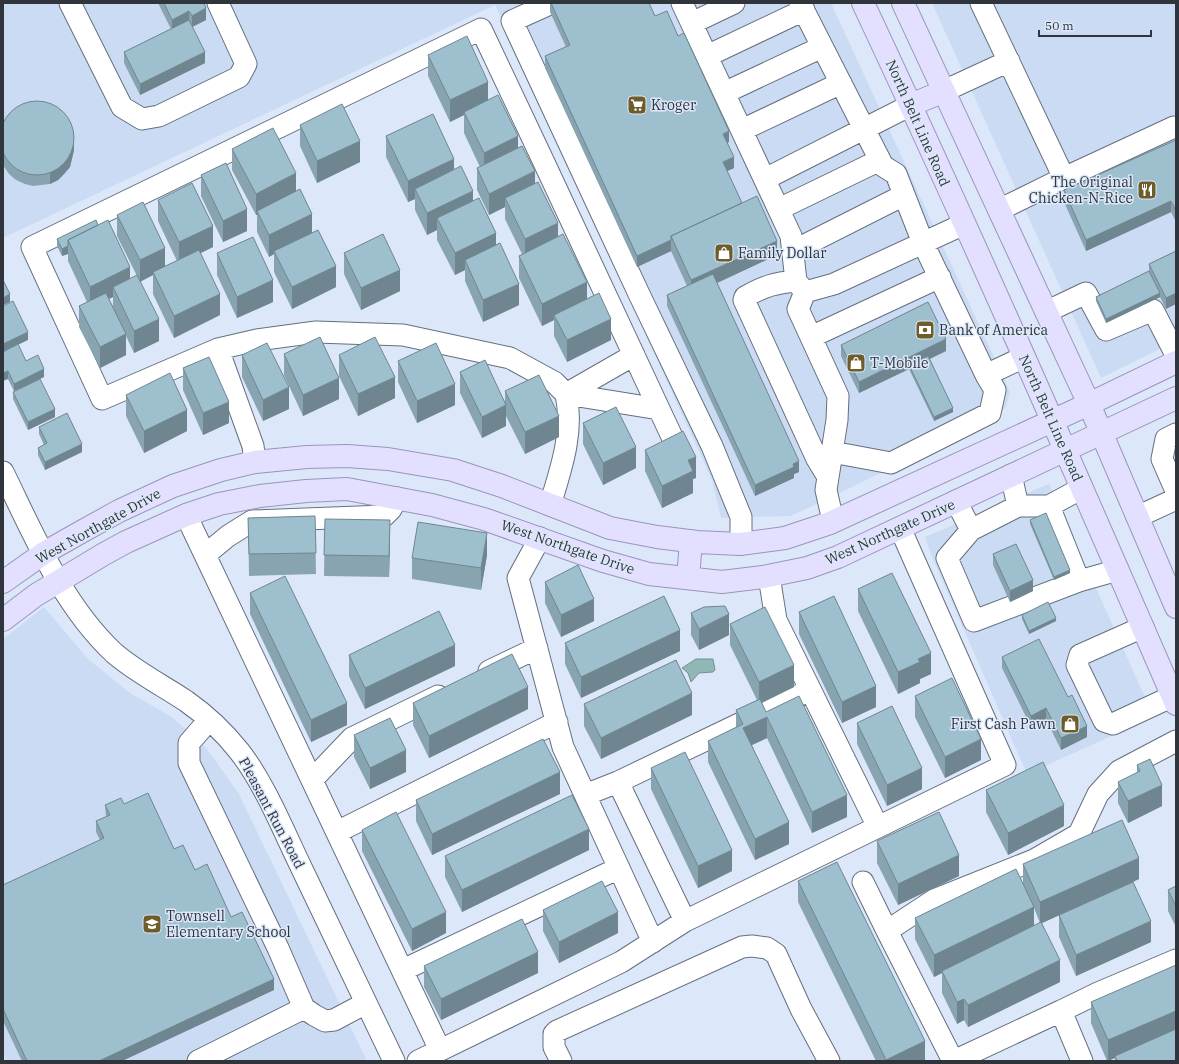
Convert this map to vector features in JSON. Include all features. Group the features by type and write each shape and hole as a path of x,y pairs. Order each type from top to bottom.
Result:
{"main road":[{"name":"North Belt Line Road","path":"863,3 911,105 1053,420 1174,700"},
{"path":"903,3 1089,404 1176,607"},
{"path":"911,105 944,91"},
{"name":"West Northgate Drive","path":"3,582 44,553 119,511 173,486 221,470 255,462 307,457 347,456 388,459 453,470 502,486 610,528 657,537 741,544 785,538 833,521 1089,404 1176,362"},
{"name":"West Northgate Drive","path":"3,620 36,595 115,548 186,515 219,504 260,496 306,491 347,489 432,505 484,519 611,564 649,574 722,582 770,576 807,568 847,553 1176,398"},
{"path":"255,462 260,496"},
{"path":"540,538 550,505"},
{"path":"833,521 847,553"},
{"path":"688,578 691,541"}],"street":[{"path":"70,3 122,107 142,119 159,116 239,77 246,64 218,3"},
{"path":"552,3 512,21 639,294 712,446 741,517 741,544"},
{"path":"682,3 791,236 801,287 798,309 838,396 837,420 826,490 833,521"},
{"path":"692,23 734,3"},
{"path":"981,3 1064,178"},
{"path":"707,56 802,7 883,166 896,174 923,243 995,390 990,413 891,463 832,452"},
{"path":"550,505 566,451 569,406 566,394 554,382 510,358 403,335 316,332 257,340 218,350 102,399 32,248 481,28 674,441"},
{"path":"724,93 822,47"},
{"path":"944,91 1008,61"},
{"path":"742,130 841,83"},
{"path":"765,179 911,105"},
{"path":"999,210 1174,127 1176,128"},
{"path":"778,209 880,160"},
{"path":"793,251 904,195"},
{"path":"828,477 817,459 744,300 745,297 757,290 776,283 801,287 834,284 964,224"},
{"path":"811,337 940,277"},
{"path":"1046,312 1086,293 1106,330 1153,310 1176,355"},
{"path":"218,350 253,446 255,462"},
{"path":"566,394 634,355"},
{"path":"986,374 1024,357"},
{"path":"566,394 659,409"},
{"path":"1176,434 1166,439 1162,459 1176,491"},
{"name":"Pleasant Run Road","path":"3,472 59,581 76,608 114,653 144,675 187,702 209,720 230,740 254,774 291,846 394,1061"},
{"path":"1011,475 1018,506"},
{"path":"1082,488 1049,506 1018,506 971,530 948,558 974,621 1079,581 1118,570"},
{"path":"252,521 260,496"},
{"path":"205,556 228,536 252,521 384,516 391,510 397,498"},
{"path":"1137,517 1176,499"},
{"path":"956,502 971,530"},
{"path":"1049,506 1079,581"},
{"path":"186,515 440,1050"},
{"path":"418,1061 621,962 685,922 1006,765 900,528"},
{"path":"540,538 518,578 563,747 653,942"},
{"path":"770,576 776,620 878,827"},
{"path":"1143,627 1080,655 1077,665 1104,721 1113,724 1174,700"},
{"path":"473,679 537,648"},
{"path":"312,780 352,738 451,690"},
{"path":"585,795 618,782 810,690"},
{"path":"209,720 189,743 189,763 278,948 304,1008 324,1021 334,1020 366,1003"},
{"path":"337,832 557,722"},
{"path":"887,931 934,900 1034,860 1079,834 1098,794 1119,771 1176,741"},
{"path":"618,782 685,922"},
{"path":"403,970 619,868"},
{"path":"863,882 954,1061 1061,1012 1098,993 1176,960"},
{"path":"561,1061 554,1047 554,1034 558,1031 742,947 752,946 767,948 776,954 801,1009 828,1061"},
{"path":"198,1061 304,1008"},
{"path":"1061,1012 1082,1061"}],"shaded area":[{"path":"3,3 831,3 1010,392 1006,407 994,419 791,516 721,518 712,480 495,5 3,238"},
{"path":"932,3 1176,3 1176,341 1101,378"},
{"path":"1049,484 1154,717 1027,774 932,557 925,537"},
{"name":"Townsell Elementary School","path":"44,607 88,659 130,693 172,717 207,749 239,794 367,1061 6,1061 3,1055 3,639"},
{"path":"696,659 713,659 715,670 713,672 699,673 691,682 688,673 682,668"}],"building":[{"path":"164,3 204,3 206,8 192,16 189,11 172,20"},
{"name":"Kroger","path":"551,3 649,3 655,16 667,11 678,36 684,33 729,131 723,134 734,157 723,162 742,203 671,236 671,240 637,256 545,56 570,45"},
{"path":"189,20 205,52 140,84 124,52"},
{"path":"467,36 488,82 450,100 428,55"},
{"path":"498,95 518,136 484,153 464,112"},
{"path":"37,101 51,104 63,112 71,124 74,138 71,152 63,164 51,172 37,175 23,172 11,164 3,152 0,138 3,124 11,112 23,104"},
{"path":"342,104 360,141 317,161 300,125"},
{"path":"433,114 454,159 408,181 386,136"},
{"path":"273,128 296,173 256,194 232,149"},
{"path":"1176,140 1176,211 1171,201 1086,240 1064,190"},
{"path":"522,146 535,171 489,194 477,168"},
{"path":"226,163 247,209 223,221 201,175"},
{"path":"461,166 473,191 427,213 415,189"},
{"path":"538,182 558,223 525,239 505,198"},
{"path":"192,183 213,226 179,242 158,200"},
{"path":"300,189 312,214 269,235 257,211"},
{"name":"Family Dollar","path":"757,196 777,241 691,280 671,236"},
{"path":"479,198 496,233 455,253 437,218"},
{"path":"143,202 165,248 140,260 117,215"},
{"path":"96,220 98,225 68,240 68,246 62,249 57,239"},
{"path":"108,220 130,267 90,287 68,240"},
{"path":"318,230 336,266 292,287 274,251"},
{"path":"383,234 400,270 361,288 344,253"},
{"path":"563,234 587,282 542,304 519,256"},
{"path":"253,237 273,280 237,297 217,253"},
{"path":"500,243 519,284 483,300 465,260"},
{"path":"199,250 220,294 174,316 153,272"},
{"path":"1176,251 1176,293 1166,298 1149,264"},
{"path":"1149,271 1160,293 1106,319 1096,297"},
{"path":"713,274 799,461 793,464 794,467 755,485 667,295"},
{"path":"137,275 159,319 134,331 113,287"},
{"path":"3,280 10,294 3,298"},
{"path":"106,293 126,334 100,347 79,306"},
{"path":"599,293 611,319 567,340 554,315"},
{"path":"13,301 28,332 3,344 3,306"},
{"path":"928,302 946,339 859,382 841,345"},
{"path":"320,337 339,378 303,395 284,354"},
{"path":"375,337 395,377 358,394 339,355"},
{"path":"267,343 289,387 263,400 242,355"},
{"path":"436,343 455,384 417,401 398,361"},
{"path":"18,344 26,361 38,355 44,369 14,384 8,371 3,373 3,352"},
{"path":"928,356 953,408 934,417 909,365"},
{"path":"209,357 229,402 203,413 183,368"},
{"path":"485,360 506,405 482,417 460,372"},
{"path":"170,373 187,410 144,431 126,395"},
{"path":"539,375 559,416 525,432 505,391"},
{"path":"40,379 55,409 28,422 13,392"},
{"path":"616,407 636,447 603,463 583,423"},
{"path":"67,413 82,444 45,462 38,448 47,443 39,427"},
{"path":"683,431 696,457 688,460 693,471 662,486 645,450"},
{"path":"1046,513 1070,570 1054,577 1030,520"},
{"path":"315,516 316,553 249,554 248,518"},
{"path":"325,519 390,520 389,556 324,555"},
{"path":"418,522 487,533 481,568 412,558"},
{"path":"1016,544 1033,580 1010,591 993,554"},
{"path":"578,565 594,599 561,615 545,582"},
{"path":"892,573 931,653 918,659 920,662 898,672 858,589"},
{"path":"285,576 347,703 311,720 250,593"},
{"path":"664,596 680,630 581,677 565,643"},
{"path":"834,596 876,686 842,702 799,612"},
{"path":"1048,602 1056,618 1029,631 1022,615"},
{"path":"725,606 729,614 699,629 691,613 704,607"},
{"path":"765,607 794,665 759,682 730,624"},
{"path":"439,611 455,645 365,688 349,655"},
{"path":"1039,639 1068,697 1072,695 1087,726 1061,738 1046,708 1031,716 1002,657"},
{"path":"512,654 528,687 429,736 413,703"},
{"path":"676,660 692,693 601,738 584,704"},
{"path":"952,678 981,739 945,757 915,696"},
{"path":"799,696 847,795 812,812 767,717 743,728 789,822 755,839 708,741 743,724 736,710 760,699 766,712"},
{"path":"892,706 922,768 887,785 857,723"},
{"path":"390,718 406,750 370,768 354,735"},
{"path":"543,739 560,772 432,834 416,800"},
{"path":"685,752 732,850 698,866 651,768"},
{"path":"1150,759 1162,785 1128,801 1118,782 1140,771 1137,765"},
{"path":"1043,762 1064,805 1008,833 986,790"},
{"path":"148,793 174,849 183,845 195,870 207,864 231,917 242,912 274,979 99,1061 27,1061 3,1009 3,885 104,838 96,821 110,815 105,805 121,798 124,804"},
{"path":"572,795 589,829 462,890 445,856"},
{"path":"396,812 446,912 412,929 362,830"},
{"path":"939,812 959,855 898,884 877,841"},
{"path":"1122,820 1139,858 1040,902 1023,864"},
{"path":"837,862 925,1041 886,1060 798,881"},
{"path":"1016,869 1034,907 934,955 915,918"},
{"path":"602,881 618,912 559,942 543,910"},
{"path":"1133,882 1151,921 1076,955 1059,915"},
{"path":"1176,886 1176,906 1168,890"},
{"path":"522,919 538,952 441,999 424,966"},
{"path":"1041,922 1060,960 968,1005 964,999 957,1002 942,971"},
{"path":"1176,965 1176,1011 1108,1040 1091,1002"},
{"path":"1176,1029 1176,1061 1117,1061 1115,1056"}],"place":[{"name":"Kroger","path":"637,105"},
{"name":"The Original Chicken-N-Rice","path":"1147,190"},
{"name":"Family Dollar","path":"724,253"},
{"name":"Bank of America","path":"925,330"},
{"name":"T-Mobile","path":"856,363"},
{"name":"First Cash Pawn","path":"1070,724"},
{"name":"Townsell Elementary School","path":"152,924"}]}
